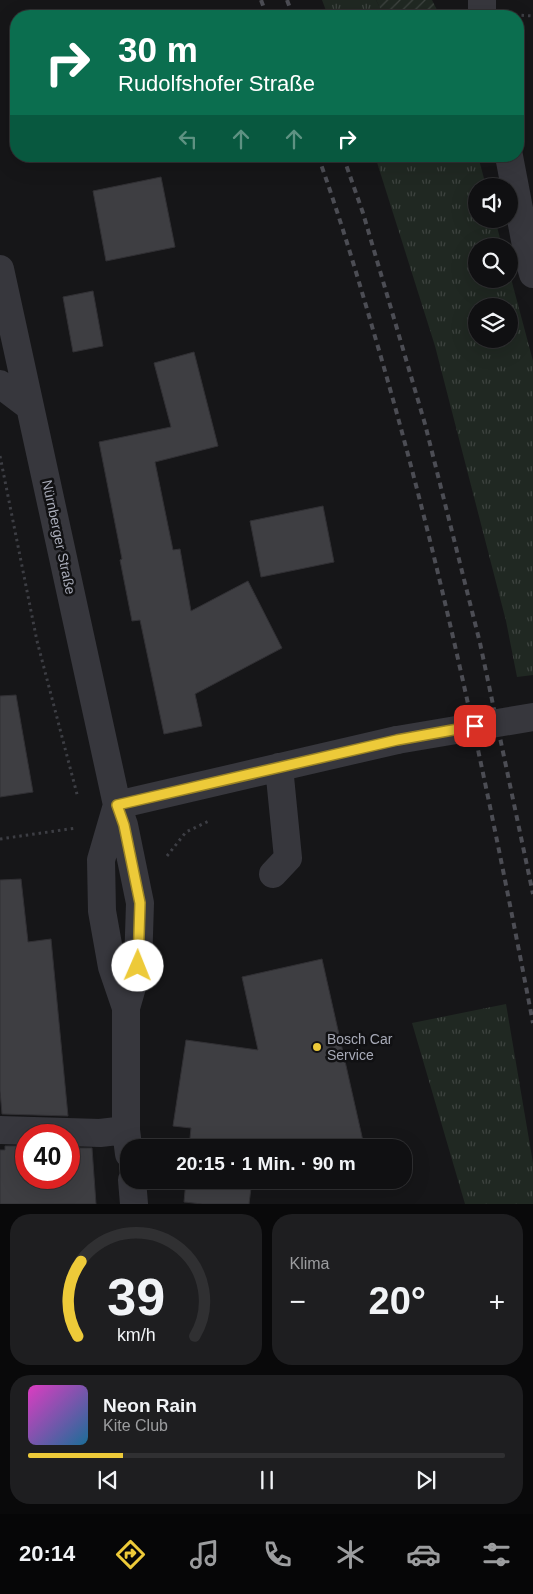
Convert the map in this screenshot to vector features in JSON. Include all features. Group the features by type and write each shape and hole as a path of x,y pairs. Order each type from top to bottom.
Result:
{"street":[{"path":"510,162 533,274"},
{"name":"Nürnberger Straße","path":"0,269 140,903 138,966 126,1008 128,1139"},
{"path":"0,384 30,407"},
{"path":"117,805 397,740 533,716"},
{"path":"273,874 288,858 279,767"},
{"name":"Nürnberger Straße","path":"117,805 102,860 102,911 112,967 126,1008"},
{"path":"0,1130 100,1133 120,1139"},
{"path":"133,1189 134,1204"}],"path":[{"path":"0,456 37,641 79,799"},
{"path":"165,860 168,853 186,832 218,817"},
{"path":"0,839 78,828"}],"green space":[{"path":"322,0 376,0 381,10 326,10"},
{"path":"376,0 432,0 437,10 381,10"},
{"path":"377,162 480,162 484,178 468,178 468,228 497,228 500,238 468,238 468,288 514,288 516,298 468,298 468,348 518,348 518,305 533,361 533,675 517,677 506,621 435,346"},
{"path":"506,1004 533,1163 533,1204 465,1204 412,1023"}],"building":[{"path":"161,177 175,247 106,261 93,191"},
{"path":"93,291 103,346 73,352 63,297"},
{"path":"194,352 218,446 155,462 173,550 180,549 191,611 248,581 282,648 195,694 202,726 164,734 140,620 132,621 99,442 171,427 154,363"},
{"path":"323,506 334,562 261,577 250,521"},
{"path":"16,695 33,792 0,797 0,696"},
{"path":"21,879 28,942 51,939 68,1116 2,1114 0,1091 0,880"},
{"path":"322,959 363,1139 190,1139 191,1128 173,1126 186,1040 258,1050 242,977"},
{"path":"5,1146 15,1146 15,1189 80,1189 80,1148 92,1148 96,1204 0,1204 0,1150 5,1150"},
{"path":"185,1189 251,1189 249,1204 184,1202"}],"railway":[{"path":"261,0 265,10"},
{"path":"287,0 291,10"},
{"path":"320,162 362,294 422,509 463,680 533,1023"},
{"path":"345,162 363,213 425,424 480,643 533,894"}],"place":[{"name":"Bosch Car Service","path":"317,1047"}],"route":[{"path":"138,966 140,903 124,825 117,805 397,740 475,726"}]}
